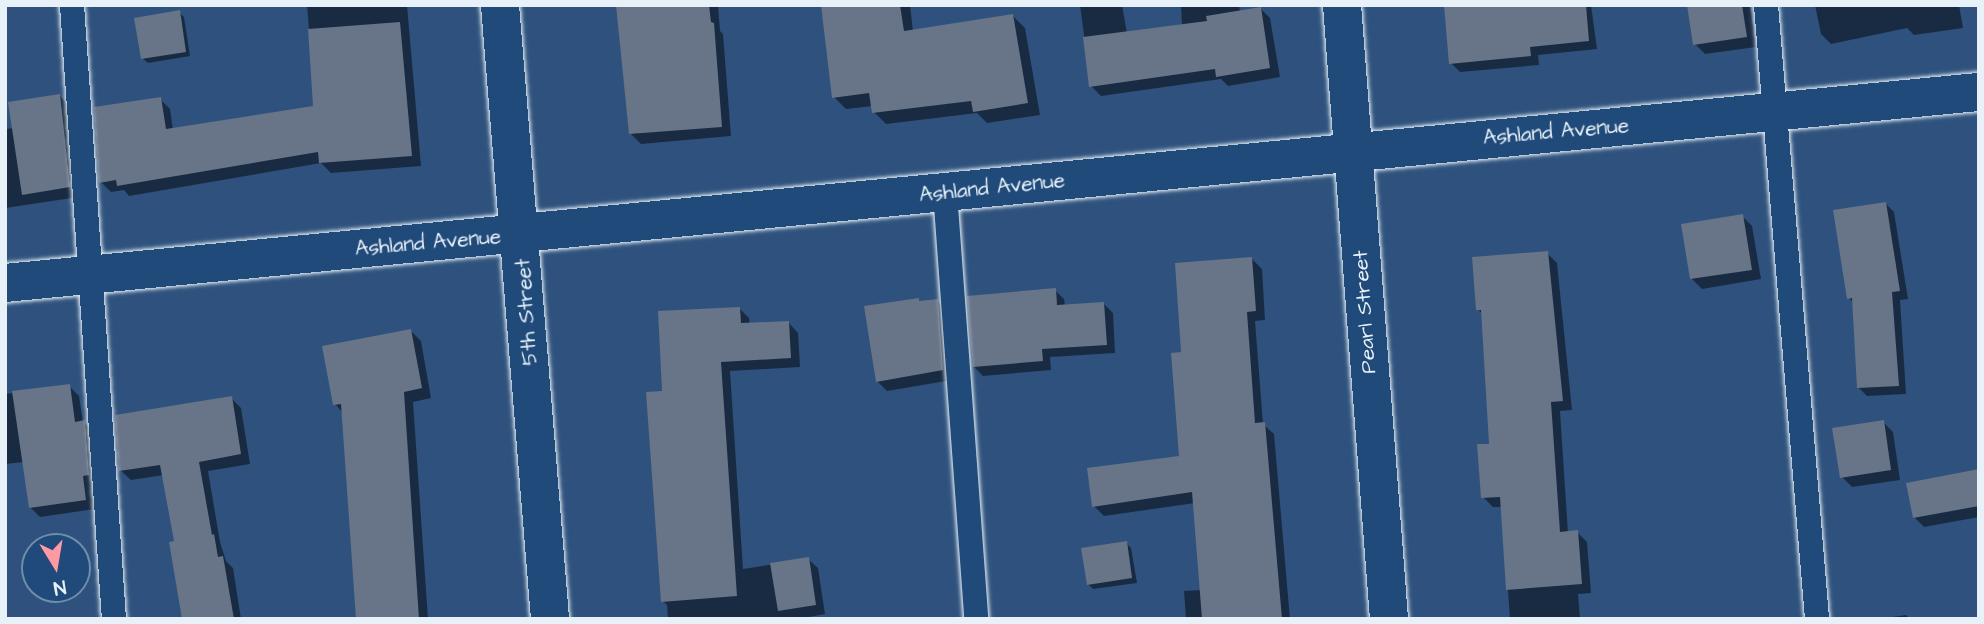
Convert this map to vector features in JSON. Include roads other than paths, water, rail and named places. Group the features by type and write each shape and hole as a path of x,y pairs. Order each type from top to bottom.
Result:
{"street":[{"name":"5th Street","path":"500,5 521,234 550,619"},
{"name":"Pearl Street","path":"1342,5 1389,619"},
{"name":"Ashland Avenue","path":"5,283 1979,92"}],"lane":[{"path":"72,5 114,619"},
{"path":"1766,5 1817,619"},
{"path":"945,192 976,619"}]}
